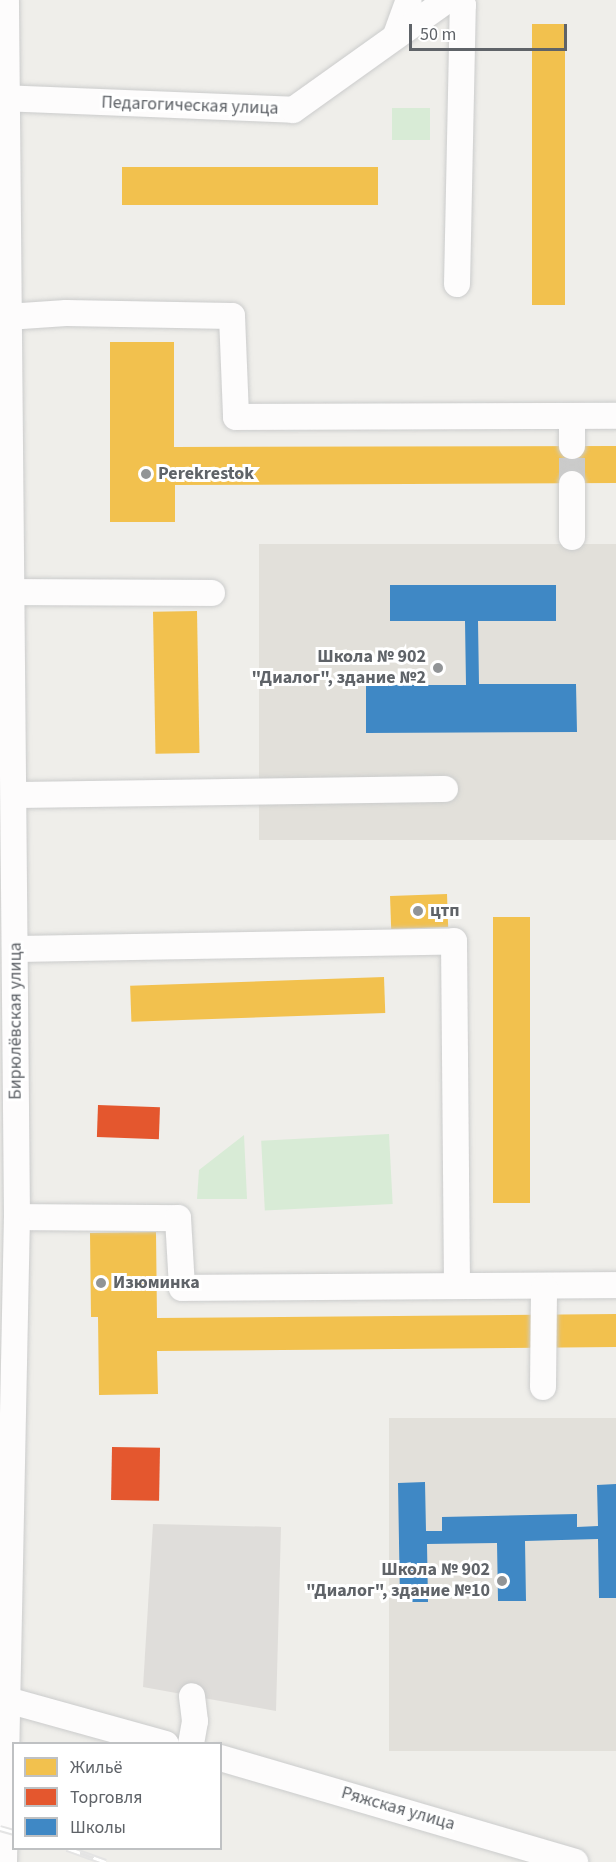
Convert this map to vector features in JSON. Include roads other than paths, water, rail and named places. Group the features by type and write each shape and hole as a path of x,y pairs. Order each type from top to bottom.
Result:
{"street":[{"name":"Бирюлёвская улица","path":"4,1862 7,1543 17,1217 8,1093 16,949 12,592 5,476 3,99 6,0"},
{"path":"396,35 409,0"},
{"name":"Педагогическая улица","path":"3,99 293,110 447,0"},
{"path":"456,284 463,5 460,0"},
{"path":"4,329 66,313 232,316 236,417 616,416"},
{"path":"572,416 572,447"},
{"path":"572,484 572,537"},
{"path":"12,592 212,593"},
{"path":"14,795 445,789"},
{"path":"16,949 454,941 457,1285"},
{"path":"17,1217 178,1218 182,1288 616,1285"},
{"path":"543,1387 544,1287"},
{"path":"191,1742 195,1721 192,1696"},
{"path":"4,1699 162,1742"},
{"name":"Ряжская улица","path":"222,1759 575,1862"}],"tunnel":[{"path":"572,446 572,484"}],"railway":[{"path":"0,1828 12,1831"},
{"path":"73,1850 106,1862"}],"place":[{"name":"Perekrestok","path":"146,474"},
{"name":"Школа № 902 \"Диалог\", здание №2","path":"438,668"},
{"name":"цтп","path":"418,911"},
{"name":"Изюминка","path":"101,1283"},
{"name":"Школа № 902 \"Диалог\", здание №10","path":"502,1581"}]}
